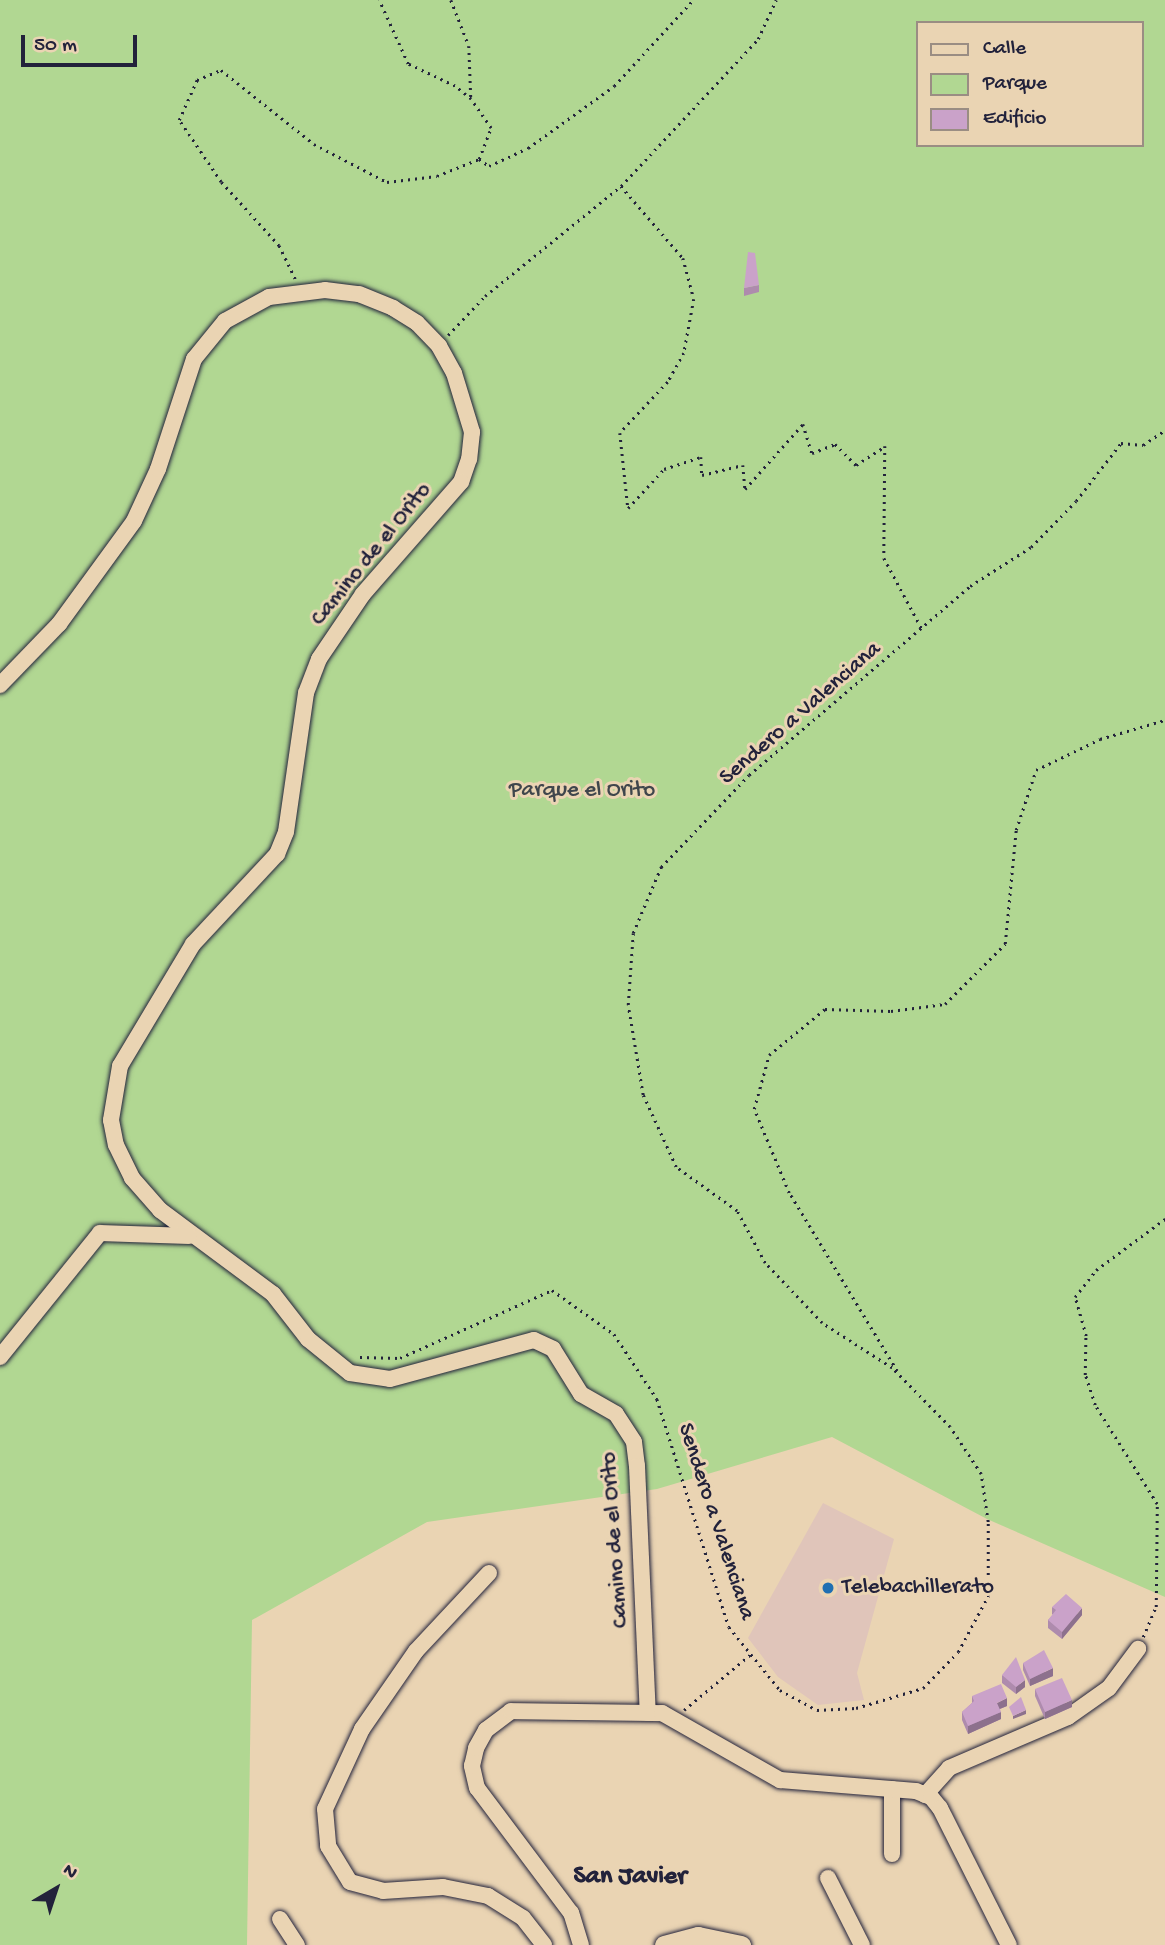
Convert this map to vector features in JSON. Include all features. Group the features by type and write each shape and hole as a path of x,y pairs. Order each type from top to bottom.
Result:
{"street":[{"name":"Camino de el Orito","path":"0,685 59,624 134,521 158,469 184,381 208,338 245,309 269,297 301,292 359,294 417,323 439,346 454,373 472,432 470,459 461,482 363,594 319,659 306,693 286,832 277,855 193,944 120,1066 112,1091 111,1120 116,1145 132,1178 189,1236 273,1294 308,1339 351,1373 390,1379 534,1340 553,1349 581,1394 616,1414 634,1441 637,1466 648,1713"},
{"path":"0,1357 100,1233 189,1236"},
{"path":"489,1573 416,1651 362,1729 325,1809 328,1846 350,1882 383,1891 443,1887 488,1896 523,1918 544,1945"},
{"path":"925,1795 949,1768 1068,1717 1109,1688 1138,1649"},
{"path":"581,1945 571,1913 477,1788 472,1766 476,1748 486,1730 512,1711 648,1713 673,1718 780,1780 892,1789 925,1795 940,1808 1009,1945"},
{"path":"892,1789 892,1854"},
{"path":"828,1878 862,1945"},
{"path":"280,1919 298,1945"},
{"path":"664,1945 698,1936 741,1945"}],"path":[{"path":"301,292 279,246 221,182 179,120 197,80 221,71 314,144 387,182 436,176 478,159 491,128 471,99 408,64 379,0"},
{"path":"451,0 469,46 471,99"},
{"path":"478,159 489,166 528,148 614,86 693,0"},
{"path":"439,346 485,296 621,186 758,39 776,0"},
{"path":"621,186 683,258 694,299 684,353 668,382 620,433 628,508 664,469 701,457 702,475 743,465 745,489 803,424 812,453 835,444 856,466 886,446 884,558 922,629"},
{"name":"Sendero a Valenciana","path":"357,1357 400,1358 552,1290 614,1334 657,1399 729,1626 780,1690 817,1710 856,1707 923,1688 958,1652 988,1596 988,1522 981,1474 950,1427 901,1377 822,1323 765,1263 737,1211 676,1167 643,1095 628,1005 633,933 661,867 749,775 970,586 1031,547 1076,501 1121,443 1143,445 1165,430"},
{"path":"901,1377 789,1193 754,1110 769,1055 825,1009 891,1011 945,1004 1005,944 1016,830 1036,770 1100,739 1165,720"},
{"path":"1138,1649 1156,1607 1157,1504 1095,1405 1085,1375 1086,1336 1075,1297 1096,1270 1165,1219"},
{"path":"673,1718 751,1654"}],"shaded area":[{"name":"Telebachillerato","path":"823,1503 894,1539 857,1673 864,1700 818,1705 778,1677 748,1638"}],"green space":[{"name":"Parque el Orito","path":"0,0 1165,0 1165,1597 987,1519 832,1437 657,1489 427,1522 252,1620 247,1945 0,1945"}],"building":[{"path":"748,252 755,253 759,285 744,288"},
{"path":"1066,1594 1082,1608 1062,1632 1048,1620 1056,1610 1052,1607"},
{"path":"1044,1650 1053,1668 1030,1679 1023,1663"},
{"path":"1016,1657 1025,1680 1016,1687 1002,1675"},
{"path":"1062,1678 1072,1700 1045,1712 1035,1689"},
{"path":"1001,1684 1007,1698 997,1703 1001,1712 968,1726 962,1712 974,1701 972,1696"},
{"path":"1021,1697 1026,1710 1013,1716 1009,1707"}],"place":[{"name":"Telebachillerato","path":"828,1588"}],"district":[{"name":"San Javier","path":"630,1878"}]}
